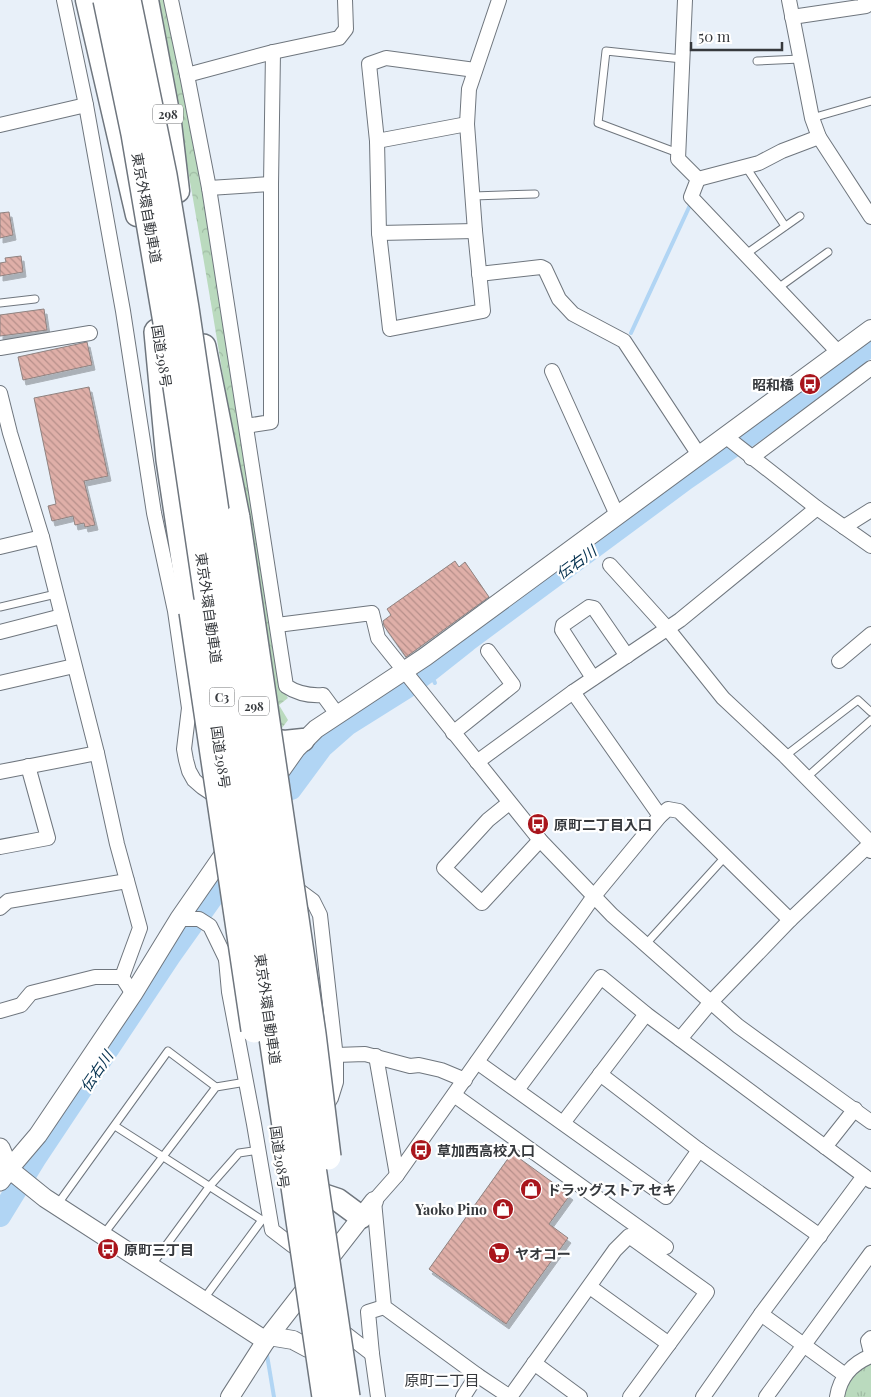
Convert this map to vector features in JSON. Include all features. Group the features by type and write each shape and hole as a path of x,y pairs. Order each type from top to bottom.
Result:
{"highway":[{"path":"87,0 142,235"},
{"name":"国道298号","path":"96,0 142,235 156,324 293,1246 306,1297 308,1348 315,1397"},
{"name":"東京外環自動車道","path":"106,0 134,134 159,280 306,1297 325,1397"},
{"name":"東京外環自動車道","path":"128,0 164,175 186,308 347,1397"},
{"name":"298","path":"138,0 166,134 197,320 356,1397"},
{"name":"298","path":"147,0 170,123 182,228"},
{"path":"197,320 237,518 313,1034 356,1397"},
{"path":"156,324 169,460 248,992 277,1156 306,1297"},
{"path":"259,737 284,742 303,740"},
{"path":"326,1196 368,1209"}],"main road":[{"path":"0,1148 4,1175"}],"street":[{"path":"64,0 86,105 123,311 154,513 175,611 189,708 184,748 186,760 194,780 202,787 211,793 227,795"},
{"path":"171,0 209,188 286,686 295,692 313,696 323,695 337,714"},
{"path":"187,75 273,52 339,38 346,29 345,0"},
{"path":"475,70 386,58 368,64 377,141 379,233 390,329 484,311 475,231 467,124 469,88 499,0"},
{"path":"685,0 678,159 698,179"},
{"path":"789,0 812,118 818,137 870,213"},
{"path":"792,17 867,3"},
{"path":"246,426 271,422 273,52"},
{"path":"0,125 86,105"},
{"path":"377,141 467,124"},
{"path":"698,179 759,163 782,150 818,137"},
{"path":"698,179 691,197 839,353"},
{"path":"209,188 271,184"},
{"path":"379,233 475,231"},
{"path":"479,274 545,268 559,299 573,314 624,341 699,455"},
{"path":"308,1348 294,1340 267,1338 203,1300 37,1192 4,1175 38,1135 133,994 179,919 303,740 337,714 408,674 617,515 699,455 727,438 871,329"},
{"path":"0,348 90,332"},
{"path":"749,456 871,368"},
{"path":"552,372 617,515"},
{"path":"1,402 42,537 117,844 140,928 122,977"},
{"path":"727,438 817,508 871,546"},
{"path":"477,762 593,678 680,620 817,508"},
{"path":"844,527 871,510"},
{"path":"0,547 42,537"},
{"path":"610,564 667,628 723,698 785,756 867,839 870,846 790,920 710,1002 680,1039"},
{"path":"593,678 562,630 563,625 589,607 594,608 627,656"},
{"path":"277,625 372,614 378,638 453,733 540,840 612,915 738,1026 871,1122"},
{"path":"0,632 62,616"},
{"path":"838,661 871,634"},
{"path":"453,733 513,685 488,651"},
{"path":"0,684 74,666"},
{"path":"573,692 660,816"},
{"path":"0,772 96,753"},
{"path":"0,847 48,838 28,766"},
{"path":"510,803 488,820 444,868 482,903 540,840"},
{"path":"230,1397 267,1338 306,1297 334,1253 397,1175 594,896 660,816 668,809 679,811 790,920"},
{"path":"279,876 313,901 320,914 336,1055 336,1082 332,1098 315,1123"},
{"path":"0,908 8,901 127,881"},
{"path":"179,919 199,919 210,926 226,960 229,992 258,1150 266,1220 272,1230 293,1246"},
{"path":"226,960 248,935"},
{"path":"0,1011 21,1005 31,993 95,977 122,977"},
{"path":"122,977 133,994"},
{"path":"517,1090 601,977 646,1014 868,1178 820,1236 761,1314 703,1397"},
{"path":"562,1123 646,1014"},
{"path":"336,1055 365,1054 410,1066 419,1064 441,1070 465,1080"},
{"path":"376,1056 397,1175"},
{"path":"477,1062 666,1197 699,1150"},
{"path":"600,1074 699,1150 820,1236"},
{"path":"454,1095 666,1246"},
{"path":"825,1147 855,1109"},
{"path":"368,1209 384,1307 504,1396 510,1397 615,1250 629,1236 707,1292 630,1397"},
{"path":"766,1397 802,1345 871,1253"},
{"path":"590,1287 669,1344"},
{"path":"378,1397 368,1312 384,1307"},
{"path":"761,1314 845,1376"},
{"path":"346,1334 372,1354"},
{"path":"838,1397 845,1376 857,1363 871,1354 868,1341 871,1338"},
{"path":"534,1363 580,1397"},
{"path":"463,1397 477,1375"}],"lane":[{"path":"678,153 598,124 606,51 682,59"},
{"path":"757,61 800,59"},
{"path":"812,118 871,101"},
{"path":"746,167 785,226"},
{"path":"473,196 535,194"},
{"path":"746,254 800,216"},
{"path":"778,288 828,252"},
{"path":"0,303 35,299"},
{"path":"0,608 56,594"},
{"path":"785,756 858,700 871,712"},
{"path":"806,778 871,720"},
{"path":"645,945 725,857"},
{"path":"57,1206 168,1051 216,1087"},
{"path":"103,1236 216,1087 246,1082"},
{"path":"115,1126 210,1187 266,1220 203,1300"},
{"path":"150,1266 210,1187 239,1153 258,1150"}],"green space":[{"path":"156,0 166,0 193,127 280,686 288,698 279,705 288,720 279,732 206,274"},
{"path":"871,1362 871,1397 843,1397 847,1385 853,1376"}],"building":[{"path":"9,212 13,235 0,238 0,213"},
{"path":"21,256 23,272 0,276 0,263 6,262 5,258"},
{"path":"44,309 47,330 0,336 0,315"},
{"path":"87,342 92,365 23,380 18,357"},
{"path":"89,387 108,476 84,481 95,525 85,527 84,523 75,525 73,516 52,521 48,506 56,504 34,398"},
{"path":"455,561 459,567 465,562 489,597 406,657 384,626 383,621 391,615 387,609"},
{"name":"ヤオコー","path":"512,1153 570,1195 549,1224 568,1238 506,1324 429,1269"}],"waterway":[{"path":"631,333 691,203"},
{"name":"伝右川","path":"291,789 322,747 347,725 406,688 686,479 764,425 871,345"},
{"path":"429,671 435,683"},
{"name":"伝右川","path":"202,912 231,871"},
{"name":"伝右川","path":"0,1216 35,1159 192,925"},
{"path":"267,1355 274,1397"}],"place":[{"name":"昭和橋","path":"810,384"},
{"name":"原町二丁目入口","path":"538,824"},
{"name":"草加西高校入口","path":"421,1150"},
{"name":"ドラッグストア セキ","path":"531,1189"},
{"name":"Yaoko Pino","path":"503,1209"},
{"name":"原町三丁目","path":"108,1249"},
{"name":"ヤオコー","path":"499,1253"}],"district":[{"name":"原町二丁目","path":"442,1380"}]}
